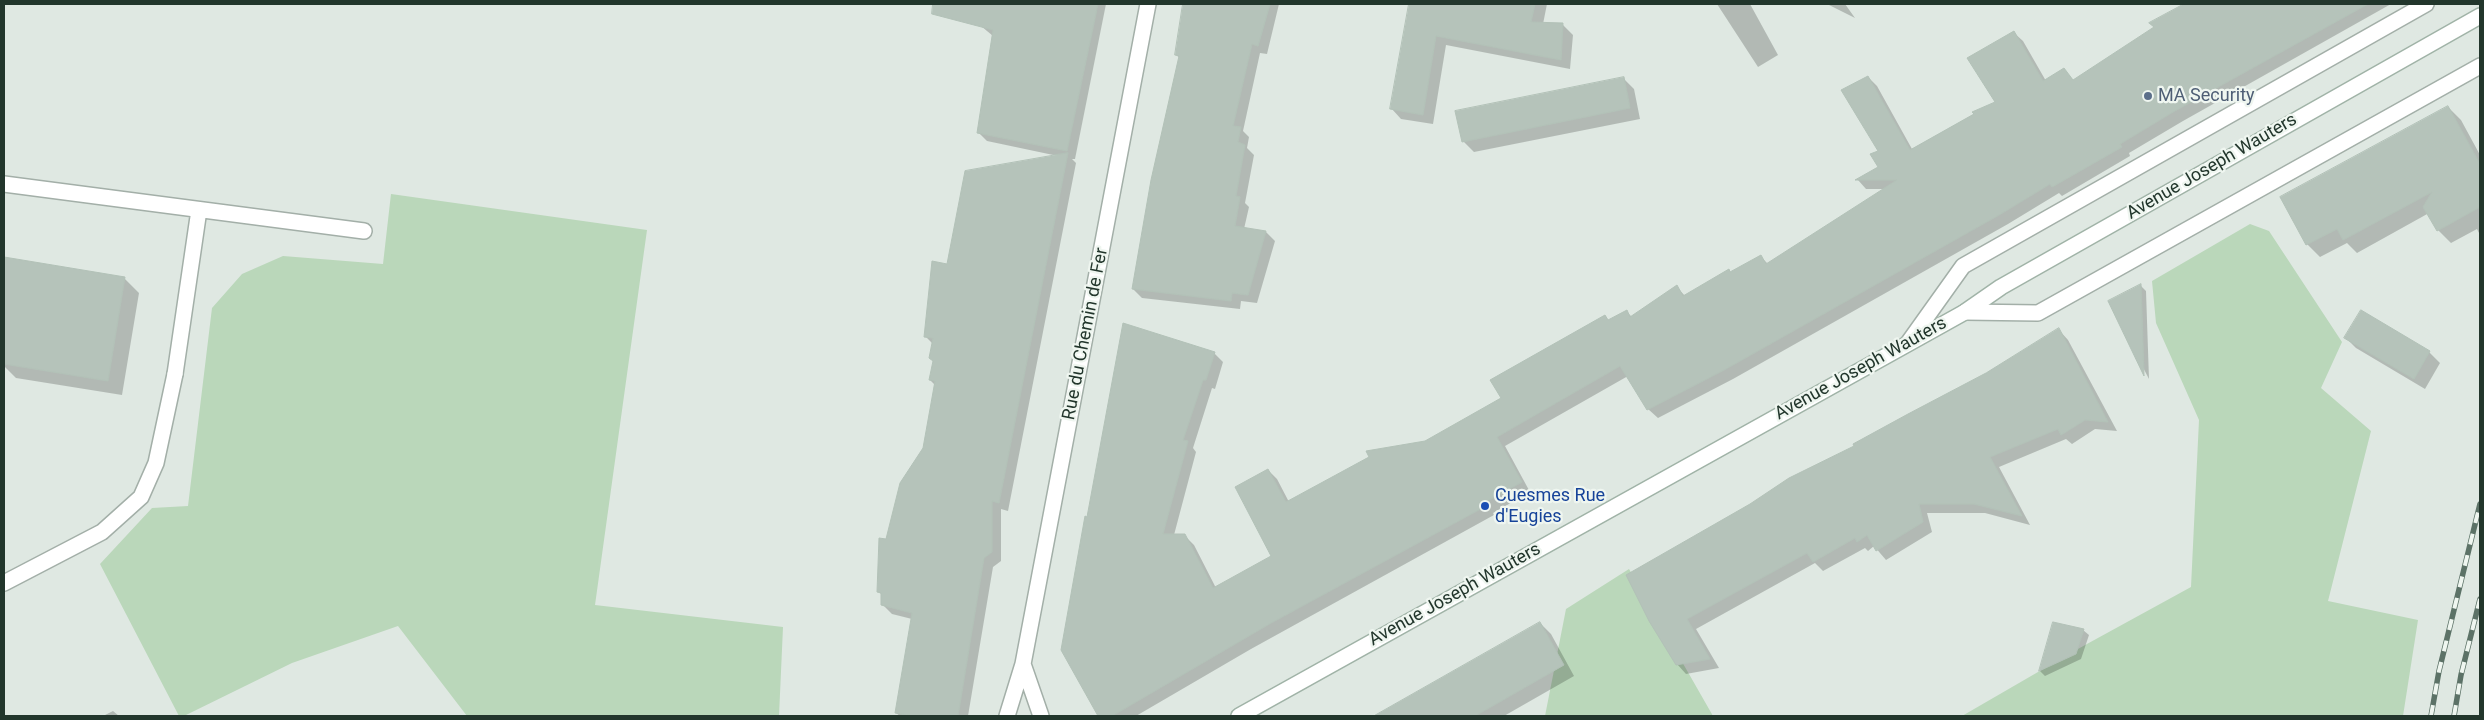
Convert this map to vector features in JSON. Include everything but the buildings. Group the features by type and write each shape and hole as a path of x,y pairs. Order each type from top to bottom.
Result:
{"street":[{"name":"Rue du Chemin de Fer","path":"1007,716 1023,664 1148,4"},
{"path":"1908,343 1963,266 2426,4"},
{"name":"Avenue Joseph Wauters","path":"1239,716 1965,312 2001,287 2480,16"},
{"path":"1965,312 2038,314 2480,66"},
{"path":"4,184 364,231"},
{"path":"4,583 102,532 140,497 156,463 175,374 199,210"},
{"name":"Rue du Chemin de Fer","path":"1023,664 1041,716"}],"green space":[{"path":"391,194 647,230 595,605 783,627 779,716 467,716 398,626 292,663 184,716 179,716 100,564 152,508 188,506 212,308 242,274 283,256 383,264"},
{"path":"2250,224 2269,231 2342,342 2321,388 2371,431 2328,601 2418,620 2403,716 1962,716 2076,650 2191,587 2199,420 2156,323 2152,281"},
{"path":"1629,569 1713,716 1545,716 1566,609"}],"railway":[{"path":"2431,716 2439,671 2480,504"},
{"path":"2454,716 2461,675 2480,599"}],"place":[{"name":"MA Security","path":"2148,96"},
{"name":"Cuesmes Rue d'Eugies","path":"1485,506"}]}
